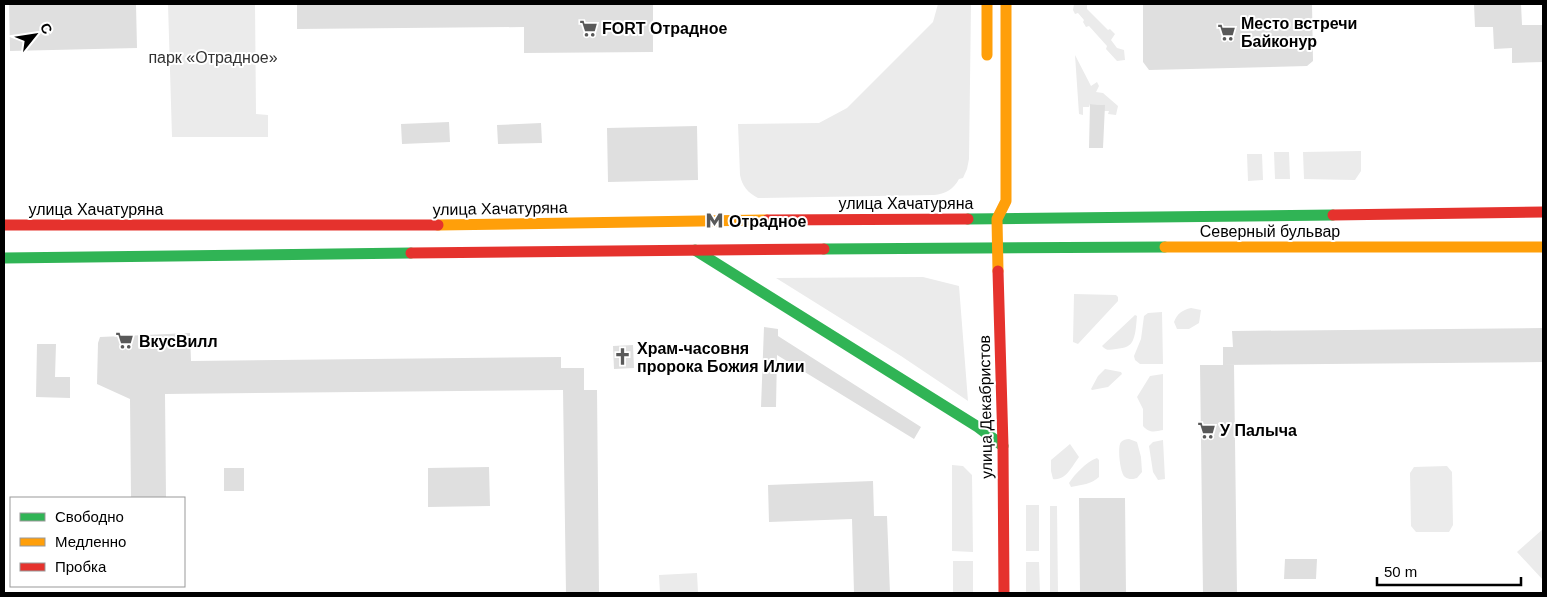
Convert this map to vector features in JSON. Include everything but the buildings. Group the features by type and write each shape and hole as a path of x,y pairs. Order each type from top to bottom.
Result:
{"main road":[{"path":"987,4 987,65"},
{"name":"улица Декабристов","path":"1004,593 1003,446 997,247 998,219 1006,201 1006,4"},
{"path":"991,207 998,219"},
{"name":"Северный бульвар","path":"998,219 1543,212"},
{"name":"улица Хачатуряна","path":"4,225 290,226 742,220 998,219"},
{"path":"4,258 997,247"},
{"name":"Северный бульвар","path":"997,247 1543,247"},
{"path":"695,250 892,372 978,427 1003,446"}],"green space":[{"name":"парк «Отрадное»","path":"168,4 255,4 256,114 268,115 268,137 172,137"},
{"path":"938,4 971,4 969,159 963,178 959,179 955,186 934,195 758,198 748,191 742,183 740,175 738,124 819,123 847,108 933,22"},
{"path":"1074,4 1087,4 1087,9 1108,30 1110,29 1115,34 1111,40 1117,48 1124,50 1125,60 1117,61 1106,49 1107,46 1089,26 1086,27 1083,22 1084,20 1078,13 1075,14 1073,10"},
{"path":"1075,55 1091,86 1097,82 1099,86 1096,92 1103,93 1118,106 1116,115 1108,114 1109,111 1104,111 1104,105 1090,104 1089,107 1083,107 1083,115 1079,114"},
{"path":"1361,151 1361,171 1355,180 1304,179 1303,152"},
{"path":"1274,152 1289,152 1290,179 1275,179"},
{"path":"1247,154 1262,154 1263,180 1248,181"},
{"path":"923,277 959,286 968,401 901,356 776,278"},
{"path":"1074,294 1116,295 1118,297 1118,301 1078,344 1073,342"},
{"path":"1191,308 1201,310 1199,323 1189,329 1177,329 1174,322 1178,315 1182,311"},
{"path":"1162,312 1163,364 1140,364 1135,360 1134,356 1141,339 1144,316 1148,313"},
{"path":"1135,315 1137,316 1136,328 1131,344 1112,350 1102,346"},
{"path":"1105,369 1121,372 1122,374 1108,387 1092,390 1098,376"},
{"path":"1163,374 1163,430 1147,430 1143,426 1143,409 1137,397 1150,376"},
{"path":"1129,439 1137,442 1141,457 1142,472 1137,478 1133,479 1123,475 1120,460 1119,449 1121,442"},
{"path":"1163,440 1165,479 1158,480 1153,472 1149,446 1153,442"},
{"path":"1070,444 1079,457 1062,478 1053,479 1051,460"},
{"path":"1097,458 1099,460 1099,477 1090,483 1071,487 1069,483 1078,472 1089,462"},
{"path":"952,465 963,466 972,475 973,552 952,551"},
{"path":"1447,466 1452,472 1453,525 1449,532 1416,532 1411,526 1410,473 1414,467"},
{"path":"1026,505 1039,505 1039,551 1026,551"},
{"path":"1050,506 1057,506 1058,593 1050,593"},
{"path":"1543,529 1543,580 1517,552"},
{"path":"953,561 973,561 973,593 953,593"},
{"path":"1026,562 1039,562 1040,593 1026,593"},
{"path":"697,573 698,593 660,593 659,575"}],"traffic: fast":[{"path":"968,219 1333,215"},
{"path":"824,249 1165,247"},
{"path":"695,250 978,427 1003,446"},
{"path":"4,258 411,253"}],"traffic: slow":[{"path":"987,4 987,55"},
{"path":"998,271 997,219 1006,201 1006,4"},
{"path":"438,225 767,220"},
{"path":"1165,247 1543,247"}],"traffic: jam":[{"path":"1333,215 1543,212"},
{"path":"767,220 968,219"},
{"path":"4,225 438,225"},
{"path":"411,253 824,249"},
{"path":"998,271 1003,446 1004,593"}],"place":[{"name":"FORT Отрадное","path":"588,28"},
{"name":"Место встречи Байконур","path":"1227,32"},
{"name":"Отрадное","path":"715,221"},
{"name":"ВкусВилл","path":"125,341"},
{"name":"Храм-часовня пророка Божия Илии","path":"623,357"},
{"name":"У Палыча","path":"1206,430"}]}
